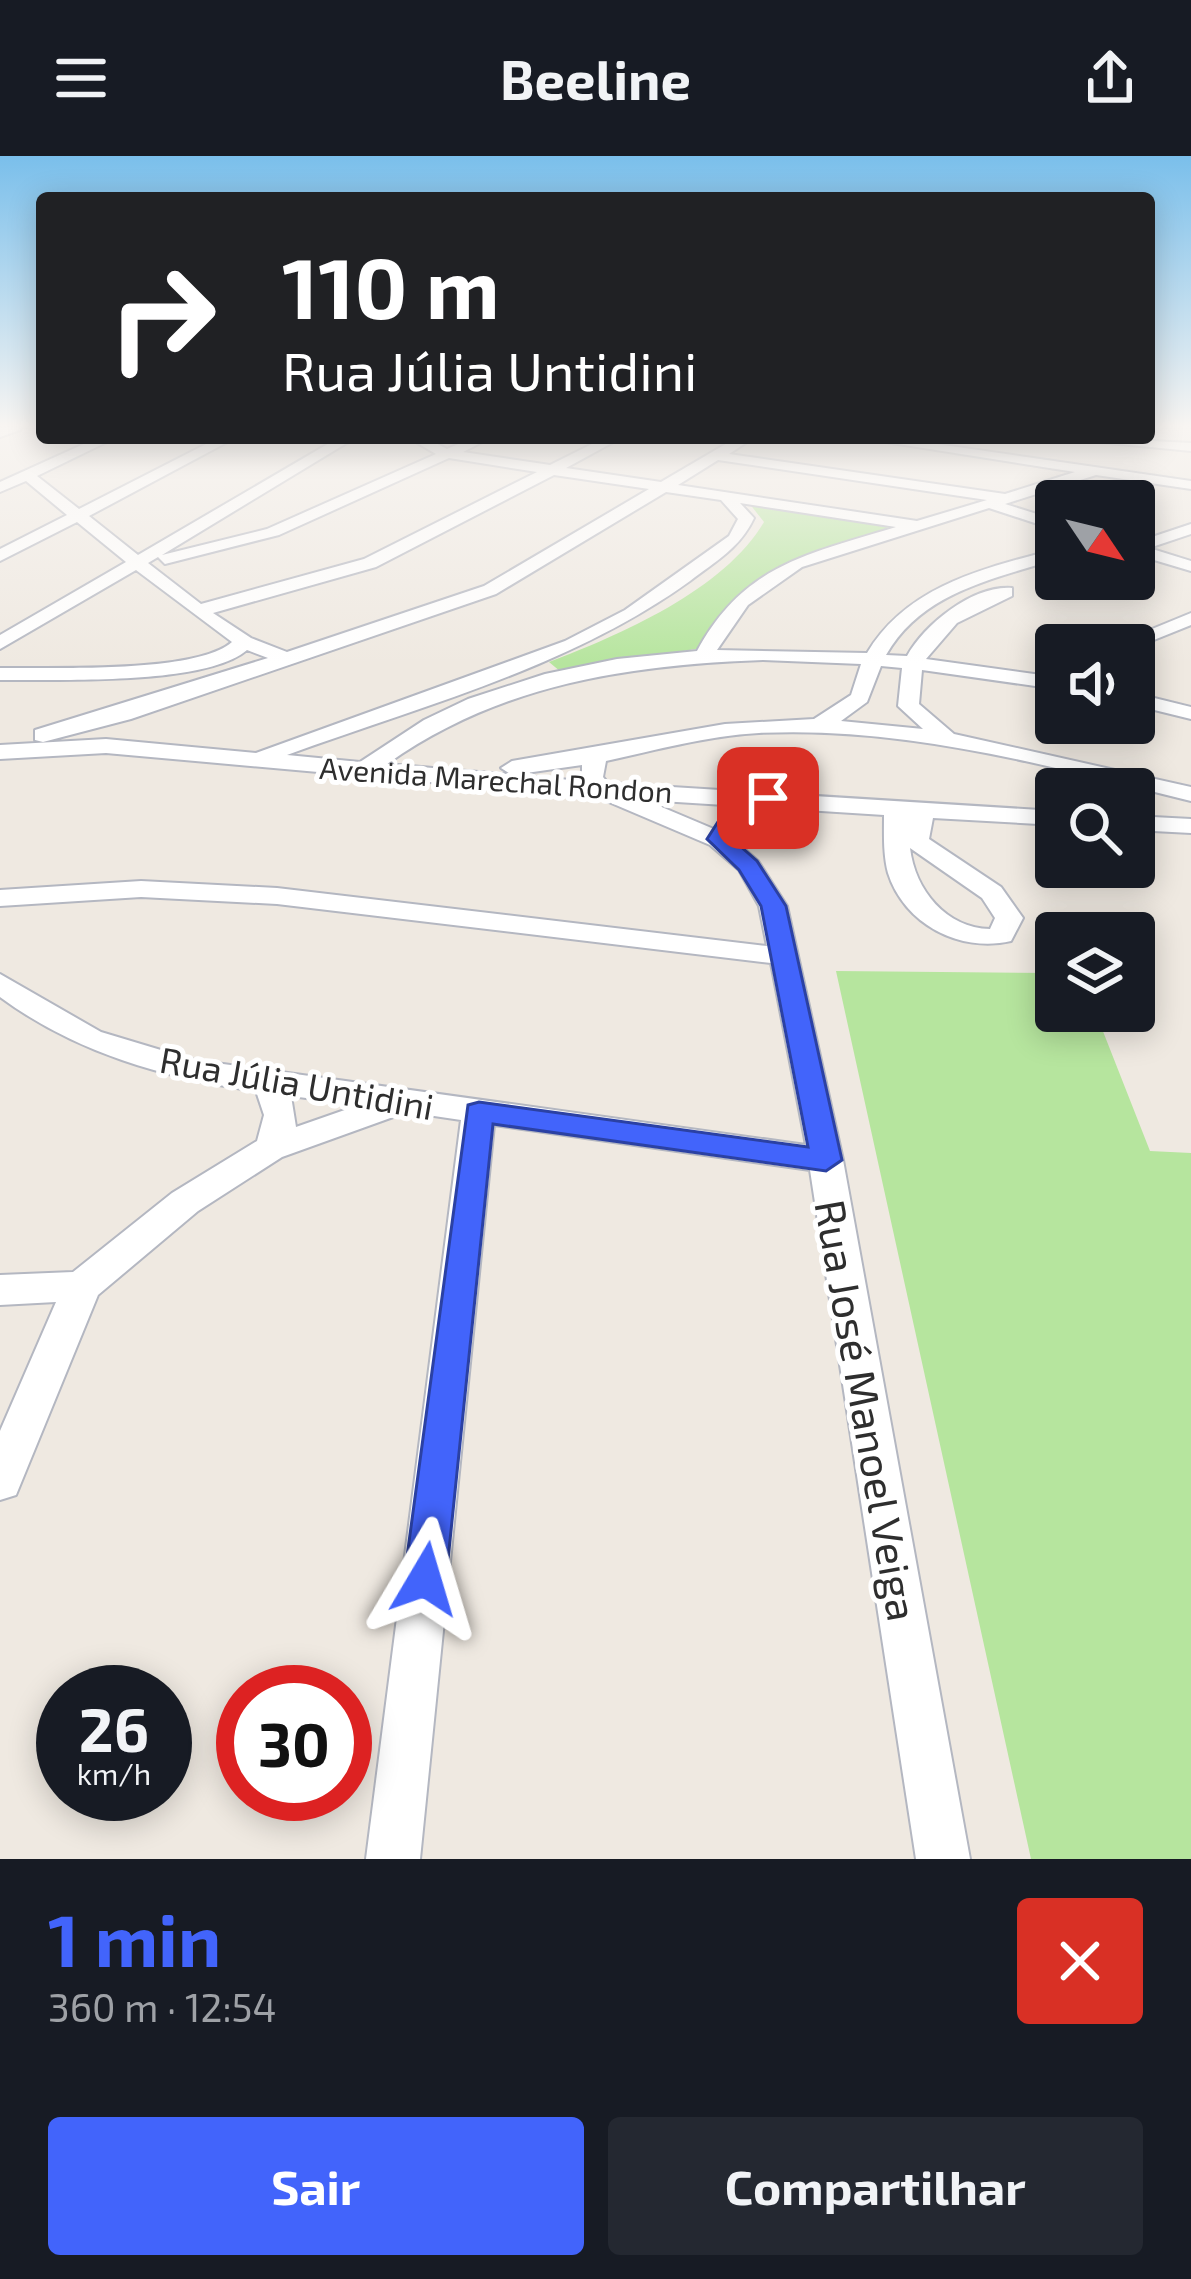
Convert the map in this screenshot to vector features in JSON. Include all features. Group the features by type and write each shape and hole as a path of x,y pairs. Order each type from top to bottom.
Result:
{"street":[{"path":"66,506 198,611 244,642 287,659"},
{"path":"0,556 97,506"},
{"path":"0,643 101,580 279,506"},
{"path":"139,565 228,512 334,506"},
{"path":"198,611 370,562 480,506"},
{"path":"52,746 123,715 490,590 632,506"},
{"path":"251,760 509,669 606,629 736,539 746,518 735,506"},
{"path":"789,506 920,526"},
{"path":"704,656 728,610 765,579 835,550 988,506"},
{"path":"1155,521 1191,509"},
{"path":"1155,542 1191,530"},
{"path":"1155,555 1191,566"},
{"path":"819,727 860,698 870,658 898,617 917,604 1035,562"},
{"path":"949,738 909,706 907,693 918,659 937,625 955,612 1035,583"},
{"path":"1155,633 1191,619"},
{"path":"0,674 192,666 229,656 244,642"},
{"path":"364,769 421,730 539,681 704,656 918,659 1035,679"},
{"path":"192,666 235,677"},
{"path":"509,669 539,681"},
{"path":"1155,704 1191,713"},
{"path":"106,751 123,715"},
{"path":"424,774 596,758 754,727 819,727 949,738 1191,794"},
{"name":"Avenida Marechal Rondon","path":"0,765 52,746"},
{"name":"Avenida Marechal Rondon","path":"0,748 52,746 601,790 1035,817"},
{"path":"596,758 591,777 601,790"},
{"path":"1155,819 1170,811 1161,787"},
{"name":"Rua José Manoel Veiga","path":"601,790 718,839 764,886 773,906 826,1160 943,1859"},
{"path":"718,839 728,822 768,798"},
{"path":"909,808 916,840 924,852 997,894 1010,918 1001,934 991,938 962,932 916,899 903,880 909,808"},
{"path":"1155,824 1191,826"},
{"path":"0,898 141,889 277,896 782,956"},
{"name":"Rua Júlia Untidini","path":"0,983 52,1021 125,1052 268,1082 826,1160"},
{"path":"268,1082 283,1105 282,1130 270,1149"},
{"path":"0,1481 82,1286 185,1202 270,1149 406,1101"},
{"path":"393,1859 479,1112"},
{"path":"0,1290 82,1286"}],"green space":[{"path":"752,506 897,529 812,553 759,579 719,619 707,647 561,672 549,662 638,624 697,589 724,569 764,522"},
{"path":"836,971 1035,973 1035,1032 1103,1032 1150,1151 1191,1153 1191,1859 1031,1859"}],"route":[{"path":"425,1579 479,1112 826,1160 773,906 748,866 718,839 728,822 768,798"}]}
